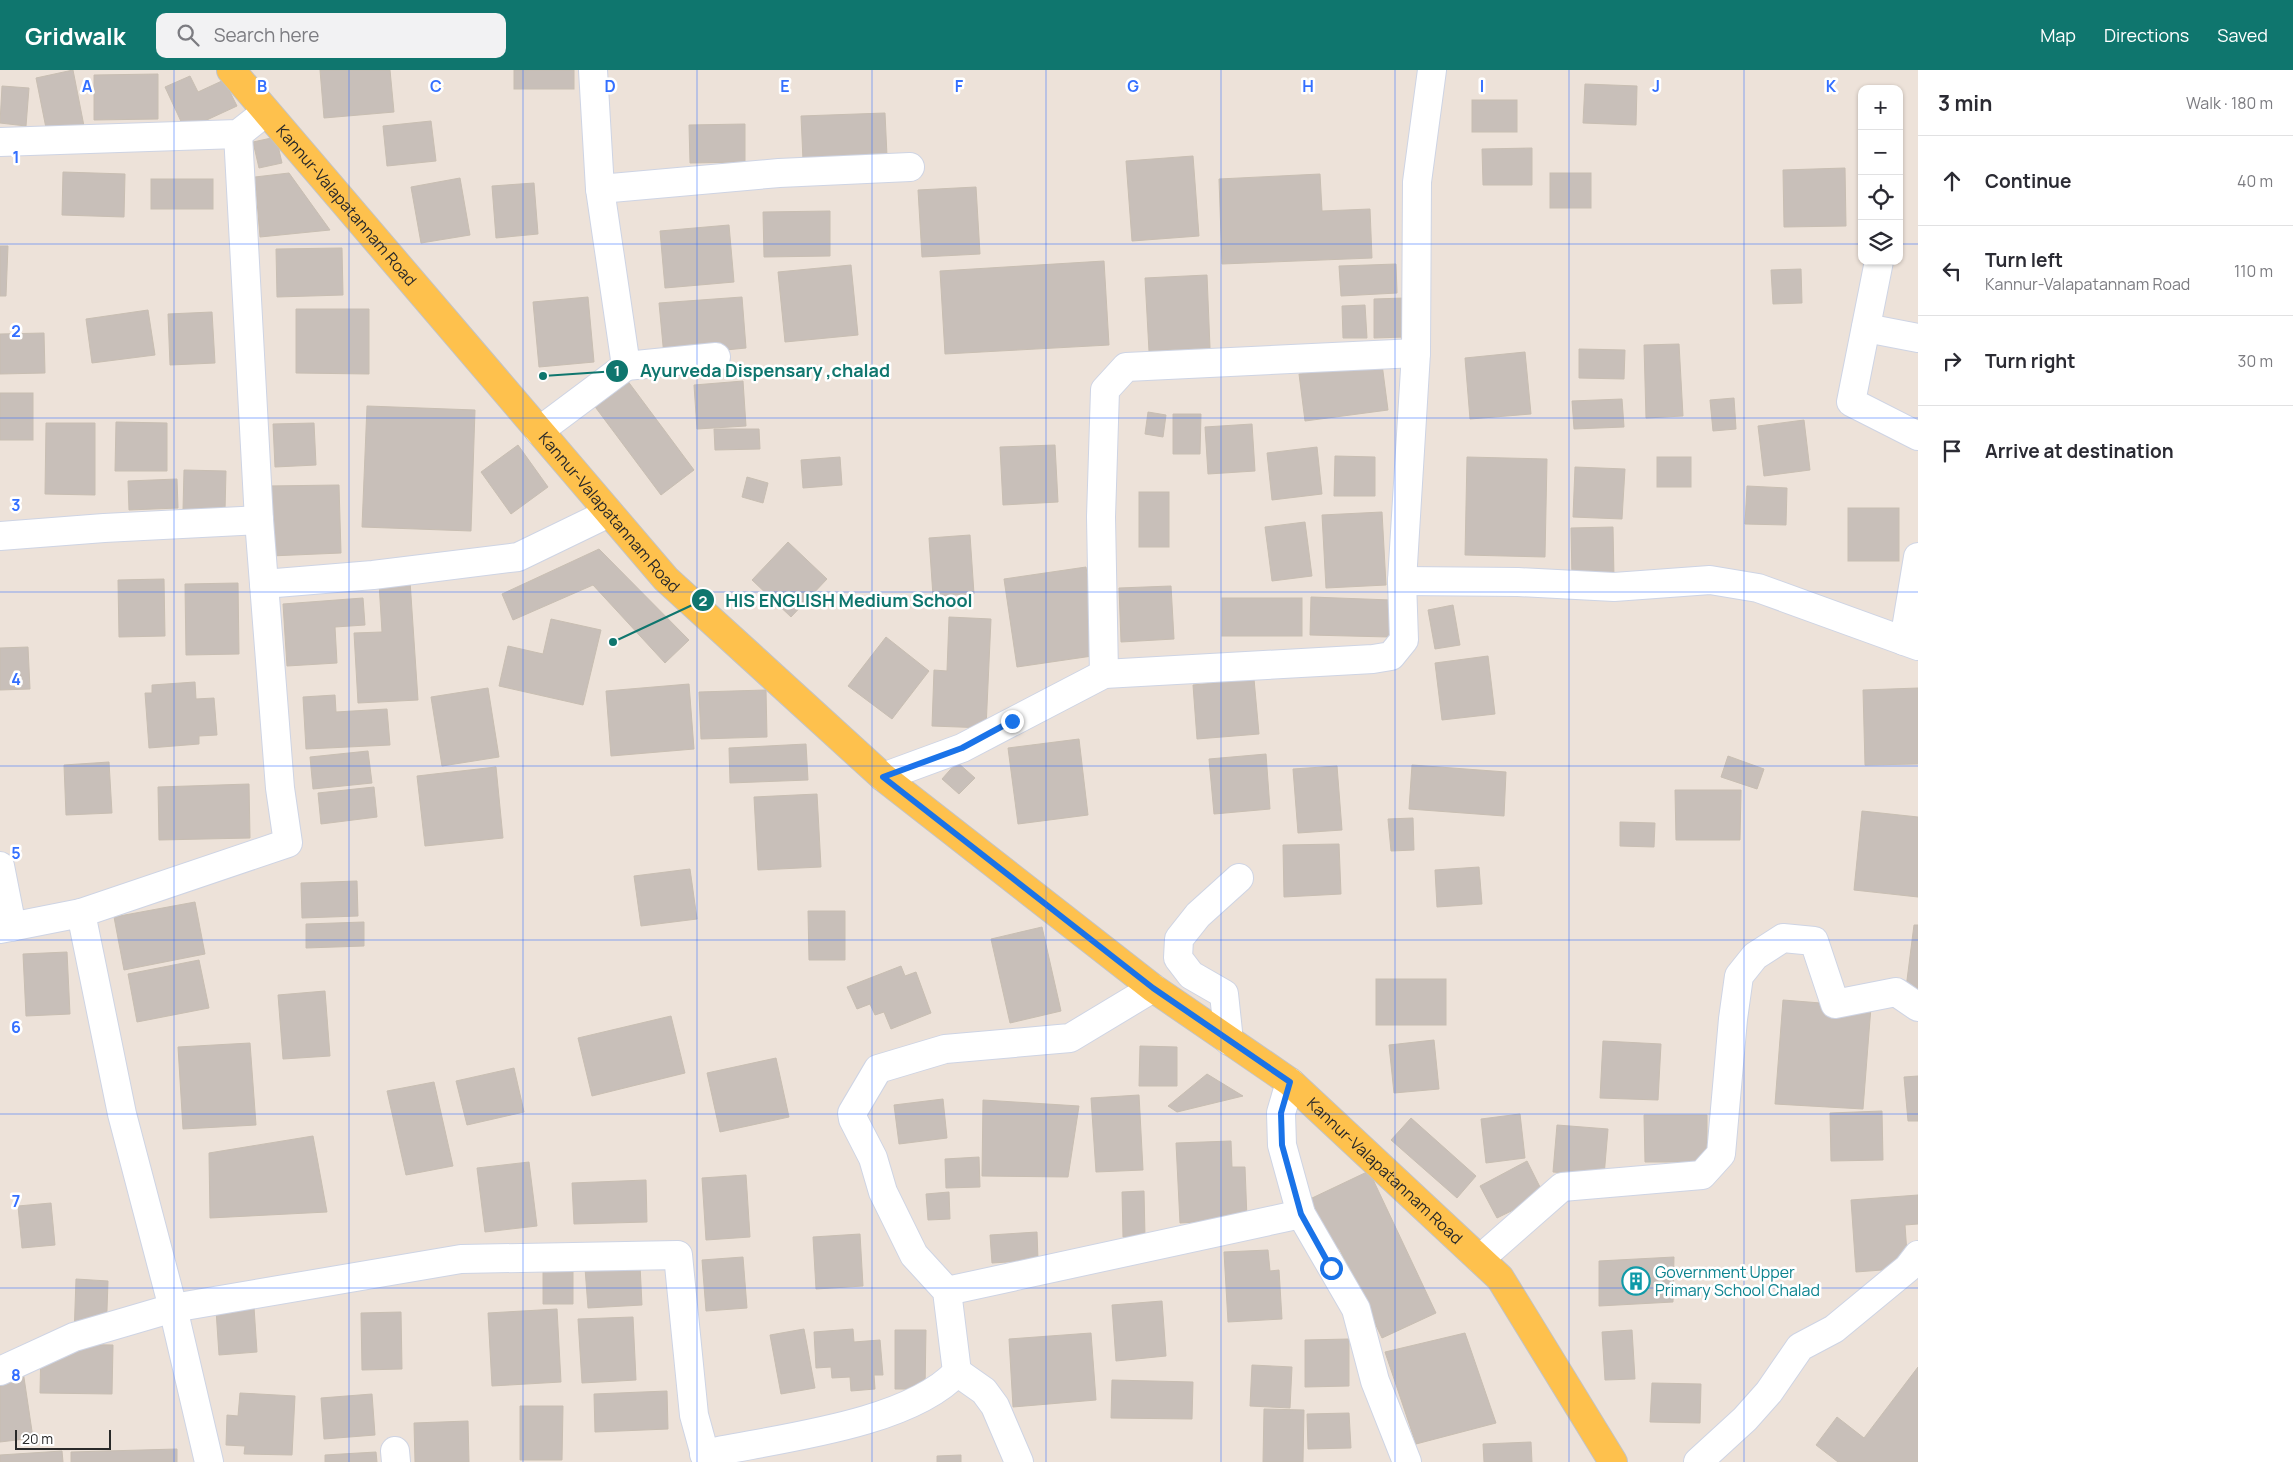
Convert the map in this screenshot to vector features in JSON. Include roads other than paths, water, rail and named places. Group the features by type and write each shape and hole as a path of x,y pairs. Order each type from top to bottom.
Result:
{"main road":[{"name":"Kannur-Valapatannam Road","path":"230,70 666,579 883,777 1153,988 1290,1082 1500,1278 1613,1462"}],"street":[{"path":"593,70 600,189 626,366"},
{"path":"883,777 962,748 1104,674 1363,660 1391,656 1404,640 1402,581 1416,353 1417,182 1432,70"},
{"path":"0,142 238,134 266,112"},
{"path":"0,866 6,928 81,913 288,843 280,788 258,520 238,134"},
{"path":"600,189 779,173 910,167"},
{"path":"1879,265 1851,402 1918,436"},
{"path":"1866,328 1918,338"},
{"path":"1104,674 1102,517 1104,390 1126,367 1416,353"},
{"path":"539,431 626,366 716,357"},
{"path":"264,584 373,575 518,557 610,513"},
{"path":"0,536 104,528 258,520"},
{"path":"1402,581 1518,582 1614,587 1710,580 1758,588 1911,644 1918,557"},
{"path":"1229,1041 1224,994 1192,975 1178,958 1179,939 1198,915 1239,878"},
{"path":"81,913 122,1114 174,1308 209,1462"},
{"path":"1480,1259 1562,1187 1702,1175 1721,1154 1732,1019 1739,976 1754,956 1783,938 1814,941 1835,1004 1896,992 1918,1007"},
{"path":"1020,1462 995,1406 984,1391 957,1372 947,1291 914,1255 882,1192 873,1158 853,1119 852,1113 878,1069 945,1049 1070,1038 1153,988"},
{"path":"1290,1082 1281,1113 1282,1145 1301,1214 1356,1309 1375,1381 1407,1462"},
{"path":"947,1291 1301,1214"},
{"path":"0,1371 74,1336 174,1308 461,1259 678,1255 694,1415 706,1458 844,1427 915,1401 944,1385 957,1372"},
{"path":"1698,1462 1751,1412 1769,1392 1800,1348 1834,1329 1908,1268 1918,1255"}],"place":[{"name":"Ayurveda Dispensary ,chalad","path":"543,376"},
{"name":"HIS ENGLISH Medium School","path":"613,642"},
{"name":"Government Upper Primary School Chalad","path":"1636,1281"}]}
